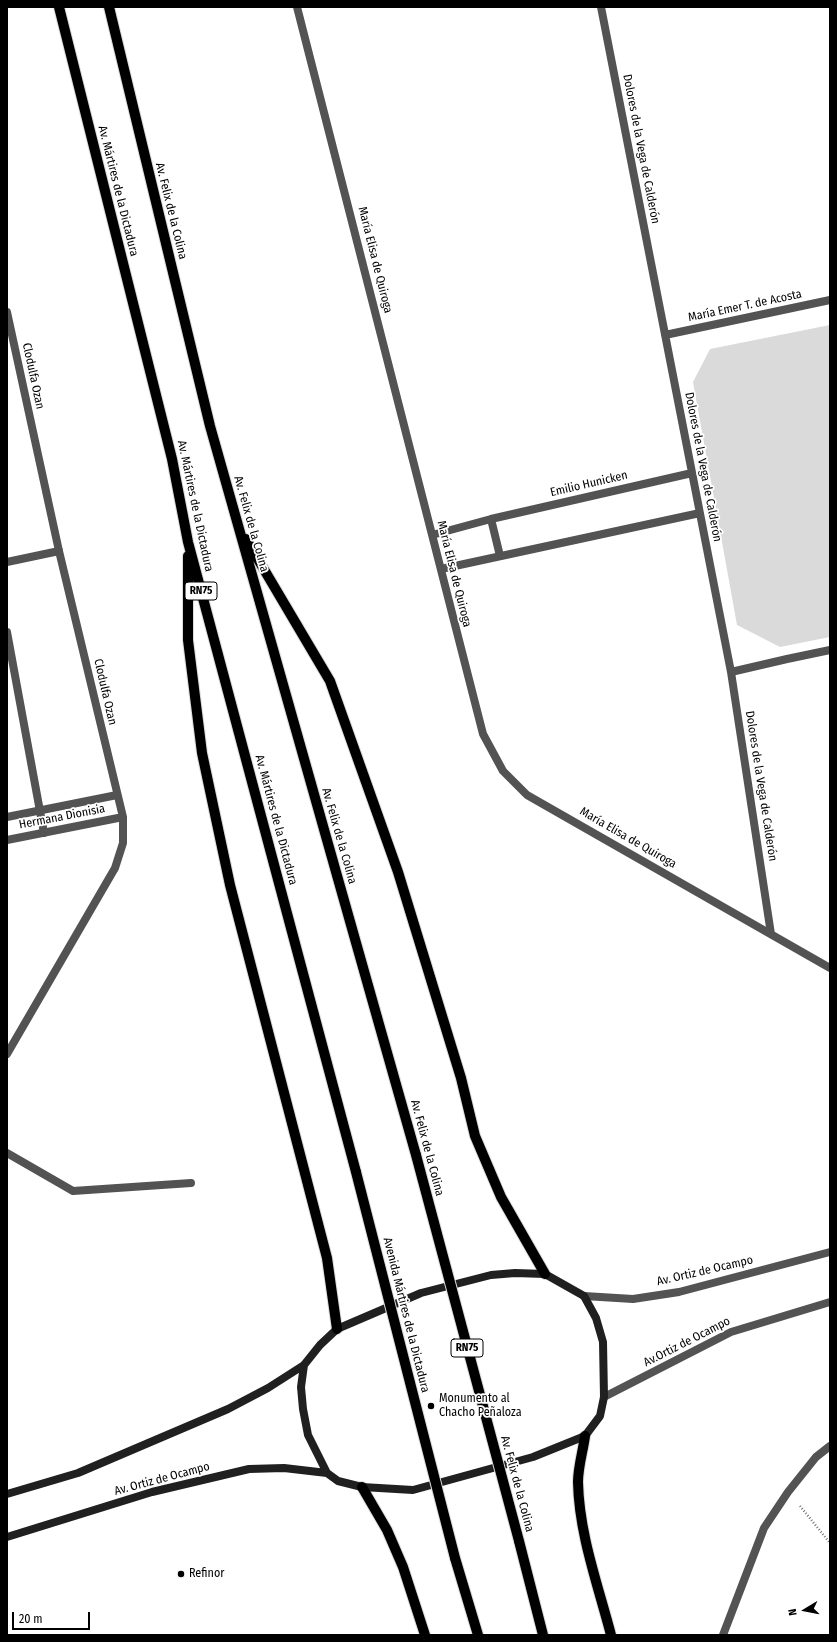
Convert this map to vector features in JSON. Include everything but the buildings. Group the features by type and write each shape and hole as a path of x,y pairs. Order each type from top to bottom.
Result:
{"main road":[{"name":"Av. Mártires de la Dictadura","path":"59,7 172,459 188,542 356,1172"},
{"name":"Av. Felix de la Colina","path":"109,7 210,426 416,1155 543,1635"},
{"path":"238,527 330,681 398,872 461,1078 475,1136 501,1197 545,1274"},
{"path":"188,542 188,640 202,753 230,885 327,1258 337,1329"},
{"name":"Avenida Mártires de la Dictadura","path":"356,1172 455,1558 478,1635"},
{"path":"7,1494 78,1473 228,1409 268,1388 304,1365 320,1344 337,1329 421,1293 491,1274 545,1274 584,1296 596,1318 603,1342 604,1397 600,1416 585,1436 578,1480 582,1519 611,1635"},
{"path":"304,1365 301,1387 308,1435 328,1473 338,1481 362,1487 413,1490 533,1457 585,1436"},
{"name":"Av. Ortiz de Ocampo","path":"7,1537 152,1492 249,1469 284,1468 328,1473"},
{"path":"362,1487 387,1530 403,1567 425,1635"}],"street":[{"name":"María Elisa de Quiroga","path":"297,7 483,734 503,772 527,795 830,968"},
{"name":"Dolores de la Vega de Calderón","path":"601,7 731,672 772,934"},
{"name":"María Emer T. de Acosta","path":"665,335 830,300"},
{"name":"Clodulfa Ozan","path":"7,312 59,550 123,817 123,843 115,868 7,1054"},
{"name":"Emilio Hunicken","path":"432,535 491,519 692,473"},
{"path":"441,569 700,513"},
{"path":"491,519 500,556"},
{"path":"7,562 59,550"},
{"path":"7,632 44,833"},
{"path":"731,672 830,650"},
{"name":"Hermana Dionisia","path":"7,817 117,795"},
{"name":"Hermana Dionisia","path":"7,840 123,817"},
{"path":"7,1153 73,1191 191,1183"},
{"name":"Av. Ortiz de Ocampo","path":"584,1296 633,1299 679,1292 830,1252"},
{"name":"Av.Ortiz de Ocampo","path":"604,1397 731,1332 830,1302"},
{"path":"723,1635 764,1528 788,1492 816,1457 830,1446"}],"path":[{"path":"788,1492 830,1543"}],"shaded area":[{"path":"830,325 830,637 780,647 737,625 693,382 710,349"}],"place":[{"name":"Monumento al Chacho Peñaloza","path":"431,1406"},
{"name":"Refinor","path":"181,1574"}]}
